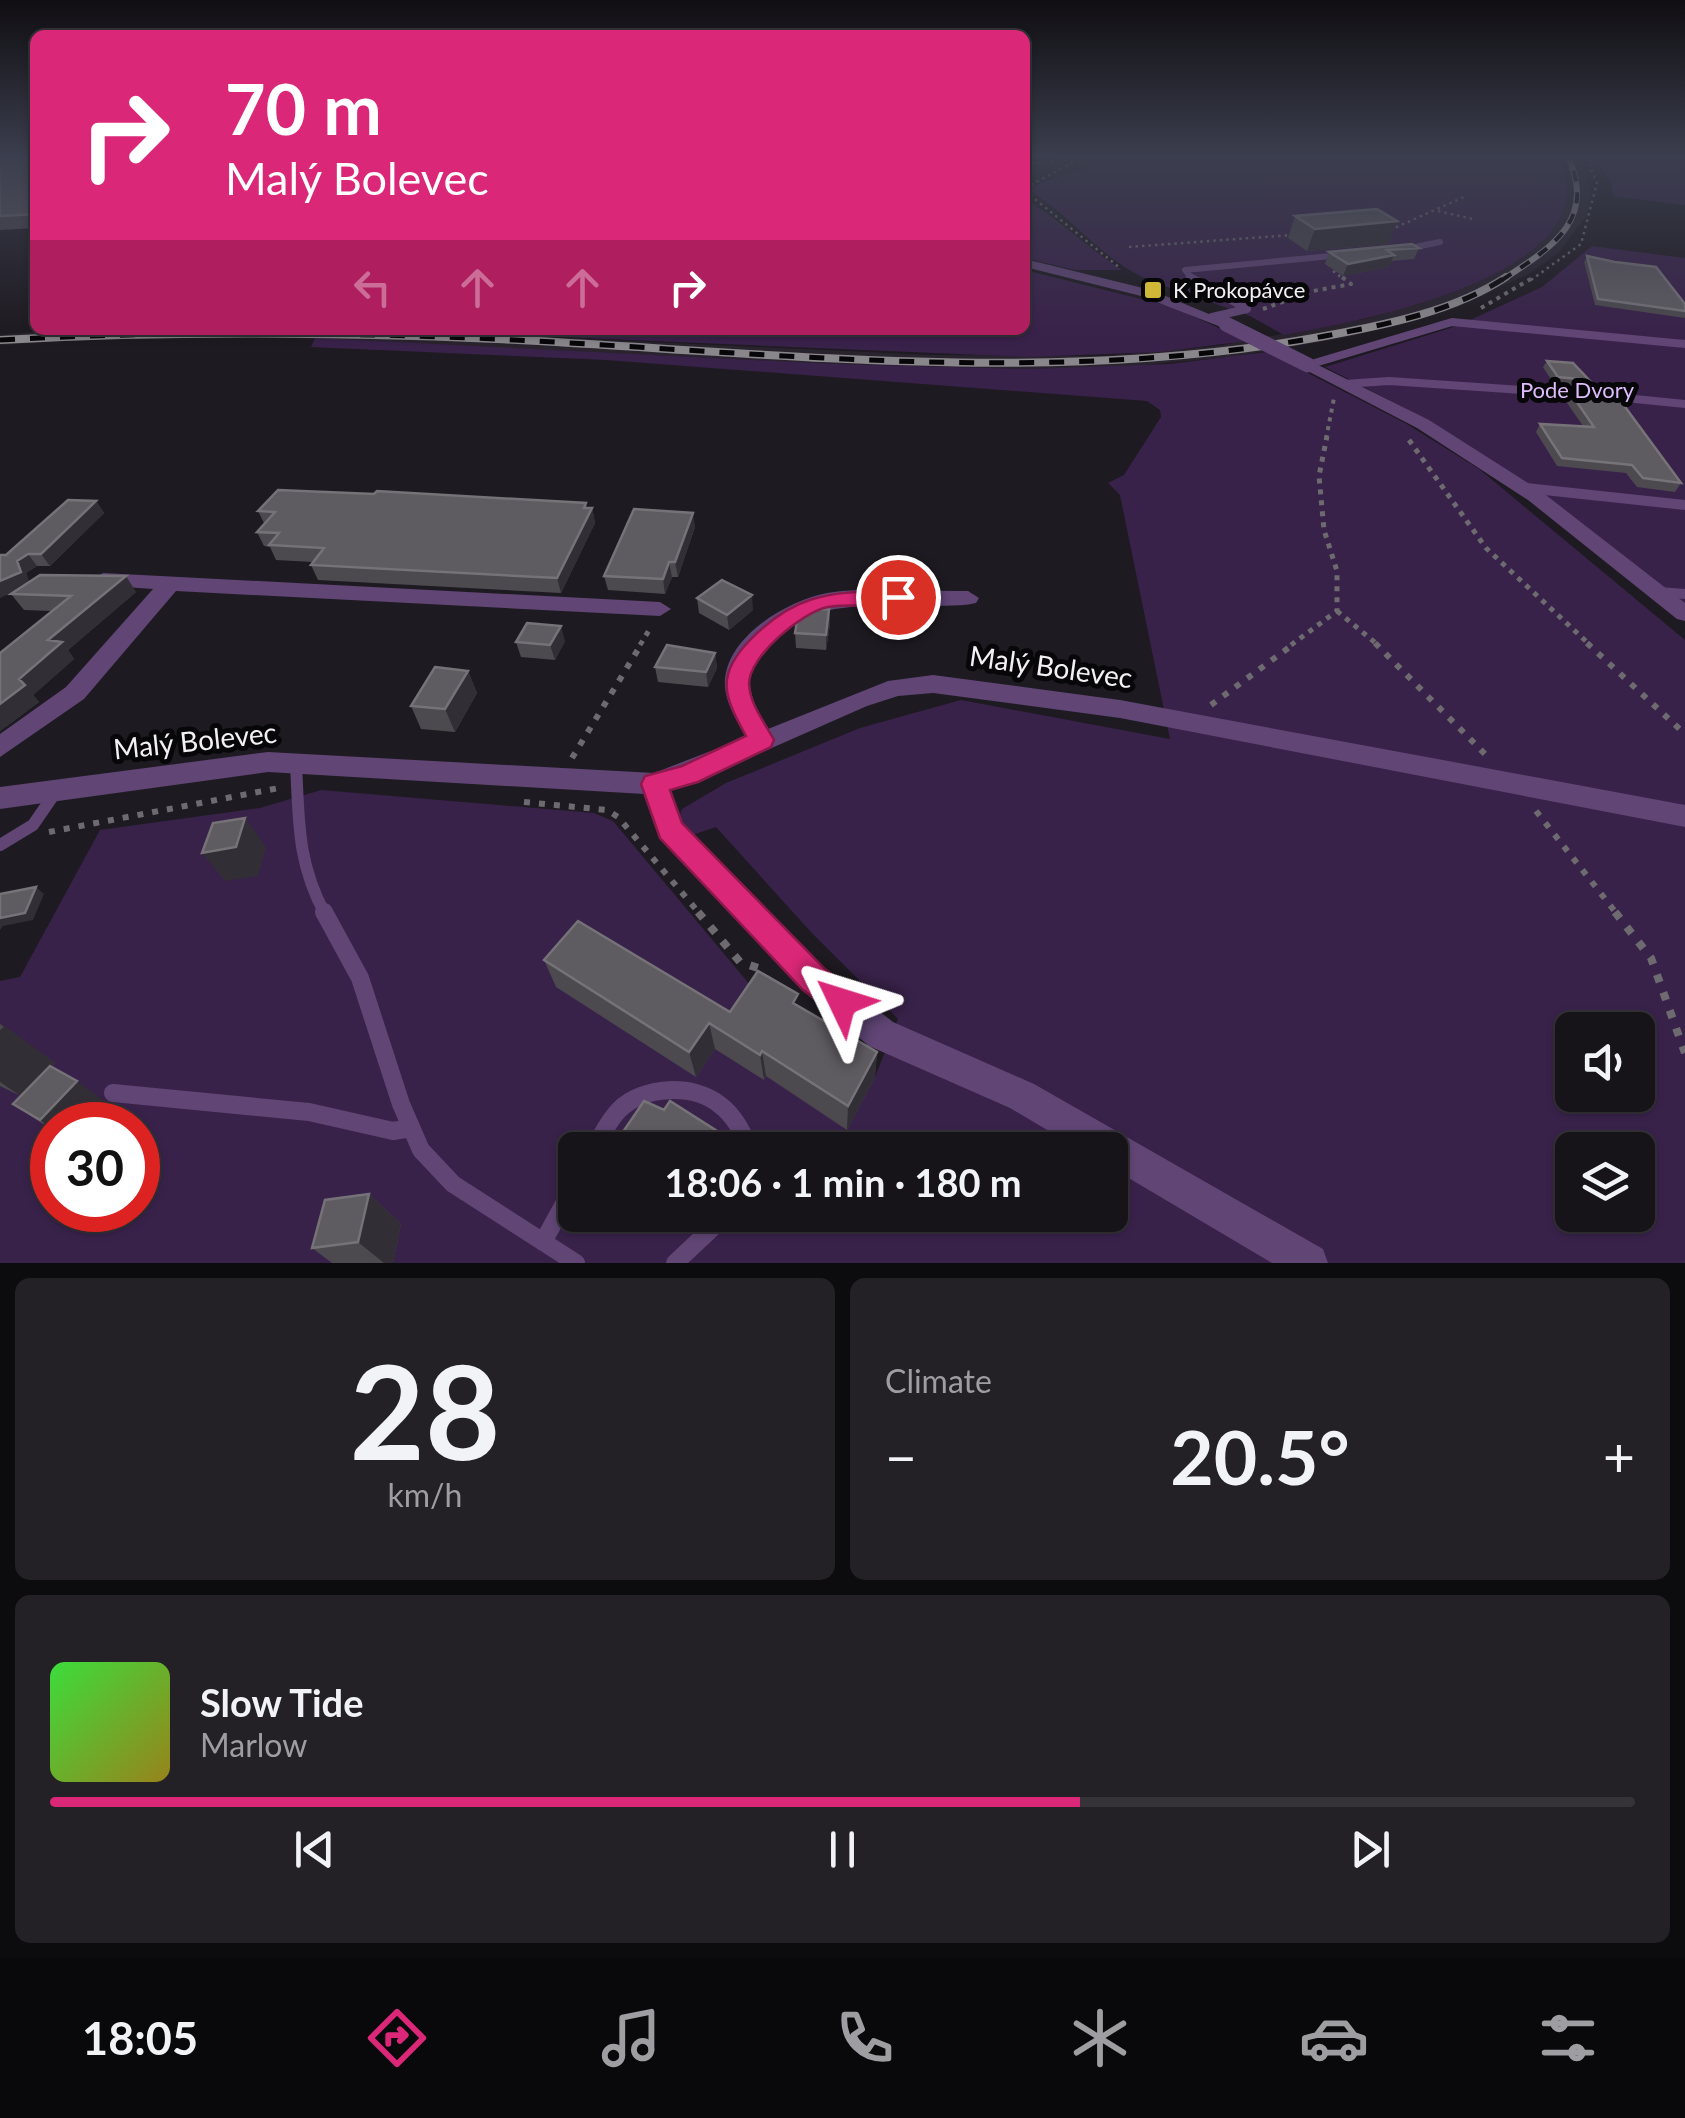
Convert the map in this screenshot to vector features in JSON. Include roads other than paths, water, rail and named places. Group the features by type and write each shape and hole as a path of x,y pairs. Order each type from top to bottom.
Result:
{"street":[{"path":"1030,265 1146,293 1219,320 1312,364 1423,424 1522,488 1685,614"},
{"path":"77,578 657,609"},
{"path":"2,745 74,693 171,583"},
{"path":"762,740 741,703 737,682 743,661 782,621 809,605 829,600 968,598"},
{"name":"Malý Bolevec","path":"0,798 268,762 654,784 688,774 896,686 933,684 1007,691 1184,721 1685,816"},
{"path":"654,784 670,830 814,980 881,1034 1022,1096 1310,1263"}],"lane":[{"path":"1386,251 1440,242"},
{"path":"1219,320 1247,309 1203,287 1185,270 1349,254"},
{"path":"1312,364 1452,322 1685,344"},
{"path":"1344,384 1389,381 1531,389 1685,404"},
{"path":"1522,488 1685,505"},
{"path":"1660,592 1685,594"},
{"path":"296,764 300,854 311,888 360,978 422,1150 453,1184 576,1263"},
{"path":"0,845 22,837 39,821 57,789"},
{"path":"603,1132 631,1100 675,1090 699,1093 717,1102 742,1132"},
{"path":"113,1093 308,1112 393,1131 412,1128"},
{"path":"544,1242 558,1216"},
{"path":"675,1263 708,1232"}],"railway":[{"path":"1502,280 1551,244 1573,216"},
{"path":"372,335 911,362 1119,360 1222,351 1371,327 1442,308 1506,277"},
{"path":"0,340 145,335"}],"place":[{"name":"K Prokopávce","path":"1153,290"}],"park label":[{"name":"Pode Dvory","path":"1577,390"}]}
